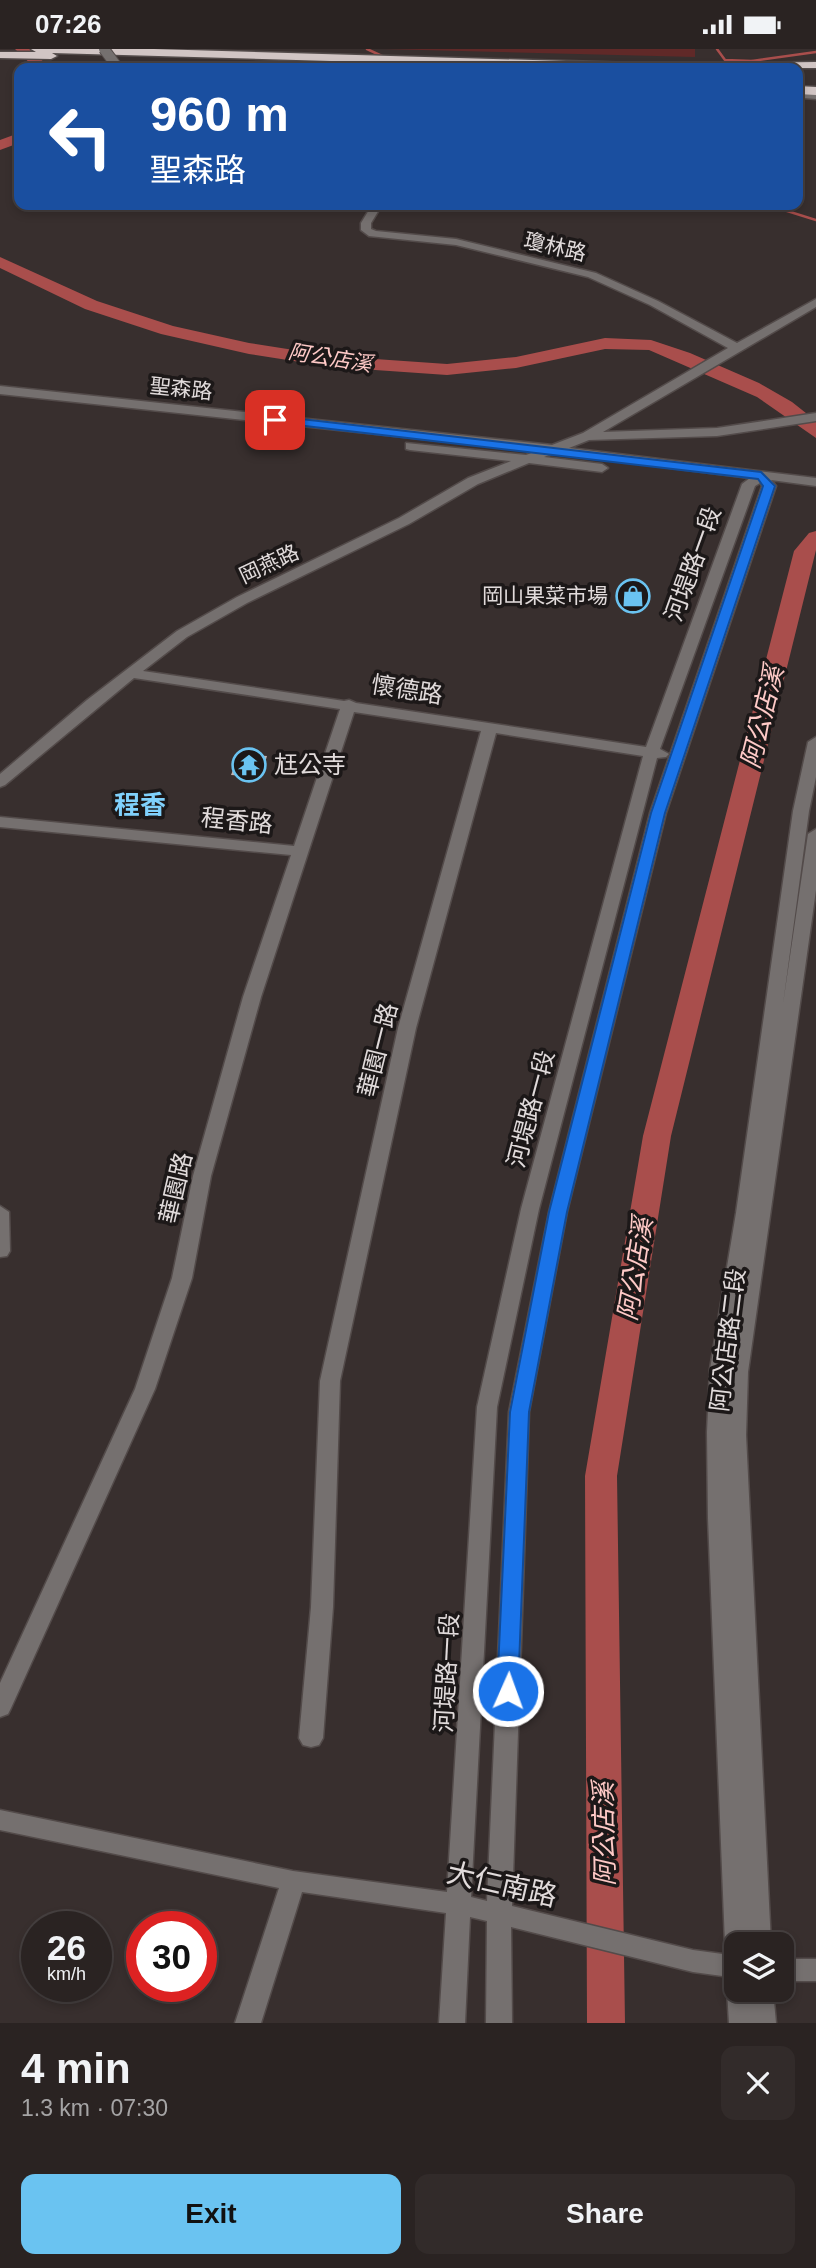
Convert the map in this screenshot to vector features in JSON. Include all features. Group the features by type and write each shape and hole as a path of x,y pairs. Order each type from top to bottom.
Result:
{"highway":[{"path":"37,49 147,59 250,63"},
{"path":"0,55 64,53 522,63"},
{"path":"147,59 291,63"},
{"path":"490,62 599,63"}],"street":[{"name":"瓊林路","path":"374,210 366,223 366,230 373,234 456,242 592,275 653,303 731,352"},
{"name":"岡燕路","path":"0,782 182,634 242,600 329,560 473,481 587,436 816,302"},
{"name":"聖森路","path":"0,390 550,449 816,491"},
{"name":"聖森路","path":"0,400 526,460 768,482 816,482"},
{"name":"岡燕路","path":"587,436 717,432 816,417"},
{"name":"河堤路一段","path":"452,2023 487,1407 530,1209 651,753 768,482"},
{"name":"河堤路一段","path":"499,2023 499,1915 519,1412 558,1212 675,756 768,482"},
{"name":"懷德路","path":"131,673 349,704 675,756"},
{"name":"華園路","path":"0,1708 145,1389 181,1279 202,1176 252,997 349,704"},
{"name":"華園一路","path":"311,1738 322,1607 330,1381 407,1028 490,726"},
{"name":"阿公店路二段","path":"736,1932 719,1518 717,1432 720,1369 745,1213 801,811 816,742"},
{"name":"程香路","path":"0,822 301,851"},
{"name":"阿公店路二段","path":"758,1932 736,1435 738,1372 816,834"},
{"path":"0,1212 0,1251"},
{"name":"大仁南路","path":"0,1820 293,1881 458,1904 693,1961 724,1965"},
{"path":"248,2023 293,1881"},
{"path":"794,1970 816,1970"},
{"path":"741,2002 742,2023"},
{"path":"762,2002 764,2023"}],"shaded area":[{"path":"382,49 695,49 695,57"}],"building":[{"name":"尪公寺","path":"239,754 267,756 261,777 231,775"}],"waterway":[{"name":"阿公店溪","path":"22,49 37,63"},
{"path":"367,49 382,56"},
{"path":"717,49 725,60 752,61"},
{"path":"752,61 816,52"},
{"name":"阿公店溪","path":"0,145 14,140"},
{"path":"784,210 816,220"},
{"name":"阿公店溪","path":"0,262 91,305 128,319 208,340 291,356 413,369 447,369 516,362 605,344 628,342 651,345 684,356 764,393 786,406 816,432"},
{"name":"阿公店溪","path":"606,2023 601,1476 657,1136 804,551 816,537"}],"place":[{"name":"岡山果菜市場","path":"633,596"},
{"name":"尪公寺","path":"249,765"}],"district":[{"name":"程香","path":"140,805"}],"route":[{"path":"275,420 550,449 761,476 769,486 675,756 658,813 558,1212 519,1412 508,1691"}]}
